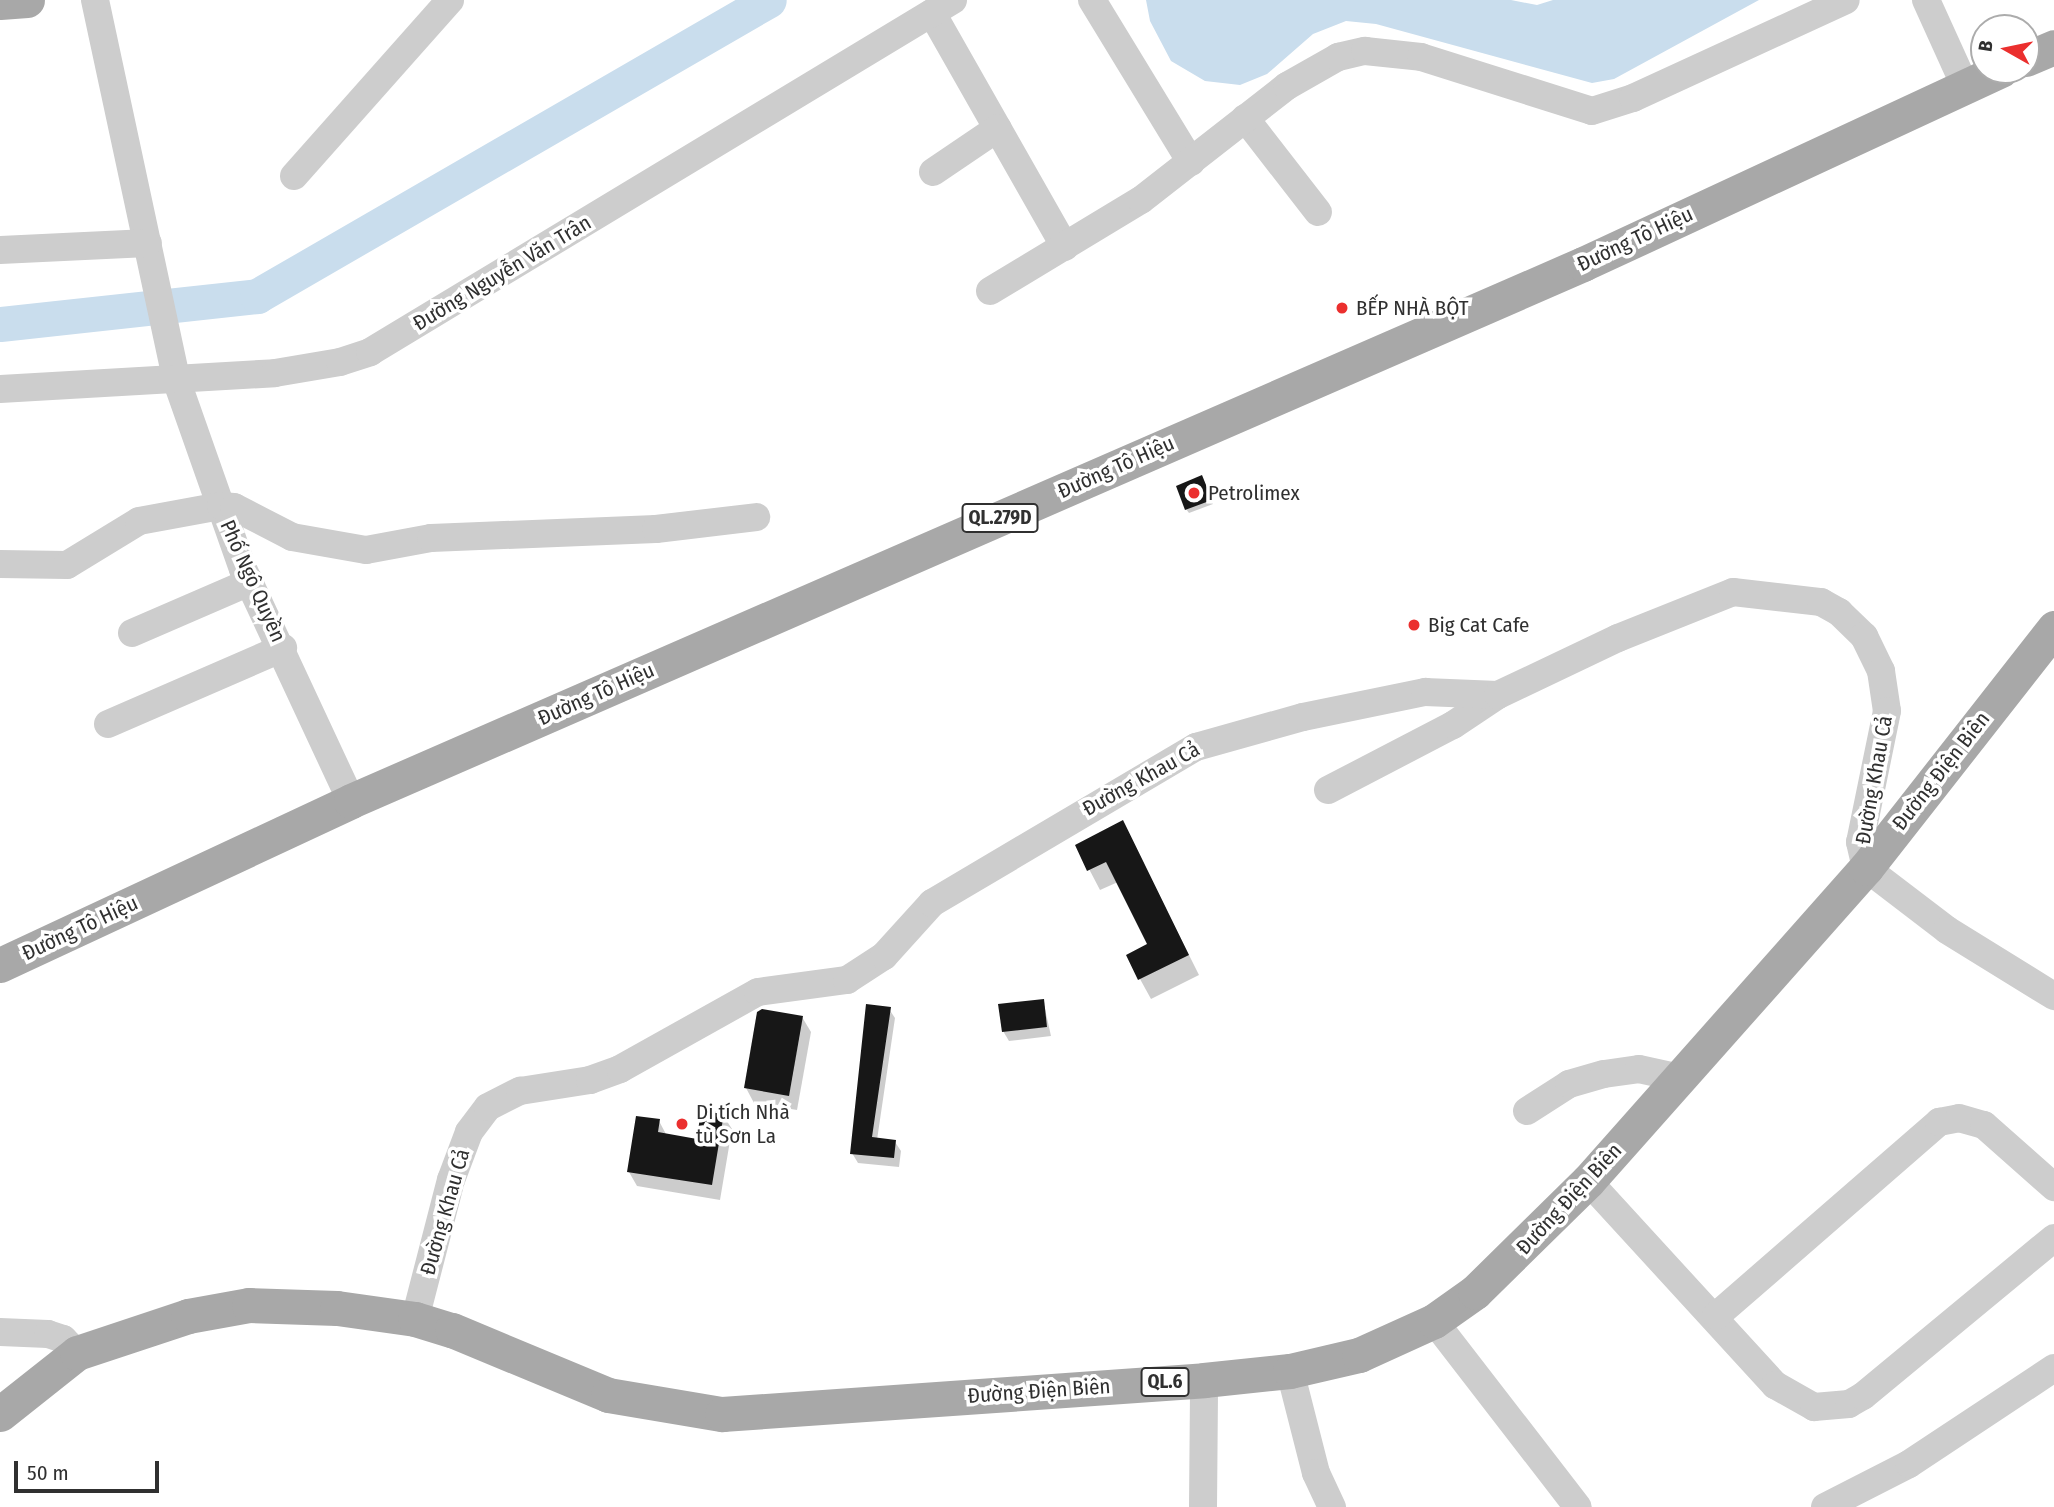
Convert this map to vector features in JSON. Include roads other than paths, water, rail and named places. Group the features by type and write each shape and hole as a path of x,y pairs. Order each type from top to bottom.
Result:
{"main road":[{"path":"0,2 27,0"},
{"name":"Đường Tô Hiệu","path":"0,965 351,801 1583,264 1970,84"},
{"name":"Đường Điện Biên","path":"0,1414 77,1353 188,1315 249,1305 337,1308 415,1319 452,1330 608,1395 722,1414 1205,1380 1290,1371 1359,1356 1434,1321 1499,1272 1588,1181 1866,868 2054,628"}],"street":[{"path":"0,250 148,243 95,0"},
{"path":"294,176 450,0"},
{"path":"1092,0 1191,162"},
{"path":"990,291 1141,201 1245,118 1316,66 1365,51 1449,64 1592,111 1633,98 1846,0"},
{"path":"1926,0 1965,86"},
{"path":"942,6 998,128 1065,247"},
{"name":"Đường Nguyễn Văn Trân","path":"0,389 174,367 308,369 370,352 942,6"},
{"path":"1245,118 1318,212"},
{"path":"933,172 998,128"},
{"name":"Phố Ngô Quyền","path":"148,243 174,367 221,506 250,582 283,648 351,801"},
{"path":"0,564 67,565 139,521 221,506 234,507 292,537 366,550 431,538 656,529 756,517"},
{"path":"132,633 250,582"},
{"name":"Đường Khau Cả","path":"415,1319 451,1180 469,1132 488,1107 520,1091 590,1080 620,1069 758,992 847,980 884,956 932,904 1196,747 1303,717 1425,692 1498,695 1618,638 1733,592 1821,602 1839,612 1864,636 1886,692 1885,727 1860,842 1866,868"},
{"path":"107,724 283,648"},
{"path":"1328,790 1453,725 1498,695"},
{"path":"1866,868 1947,930 2050,984"},
{"path":"1527,1111 1569,1084 1604,1074 1639,1069 1680,1078"},
{"path":"1716,1315 1939,1122 1959,1118 1984,1125 2054,1187"},
{"path":"1588,1181 1716,1315 1784,1393 1814,1407 1849,1404 2054,1238"},
{"path":"1434,1321 1578,1507"},
{"path":"0,1332 48,1334 63,1339 77,1353"},
{"path":"1825,1507 1909,1464 2054,1368"},
{"path":"1290,1371 1316,1473 1332,1507"},
{"path":"1203,1507 1205,1380"}],"water":[{"path":"1146,0 1511,0 1537,5 1553,0 1759,0 1614,79 1592,83 1376,24 1346,21 1313,34 1267,74 1240,85 1205,81 1171,61 1150,21"}],"waterway":[{"path":"0,324 257,296 769,0"}],"place":[{"name":"BẾP NHÀ BỘT","path":"1342,308"},
{"name":"Petrolimex","path":"1194,493"},
{"name":"Big Cat Cafe","path":"1414,625"},
{"name":"Di tích Nhà tù Sơn La","path":"682,1124"}]}
